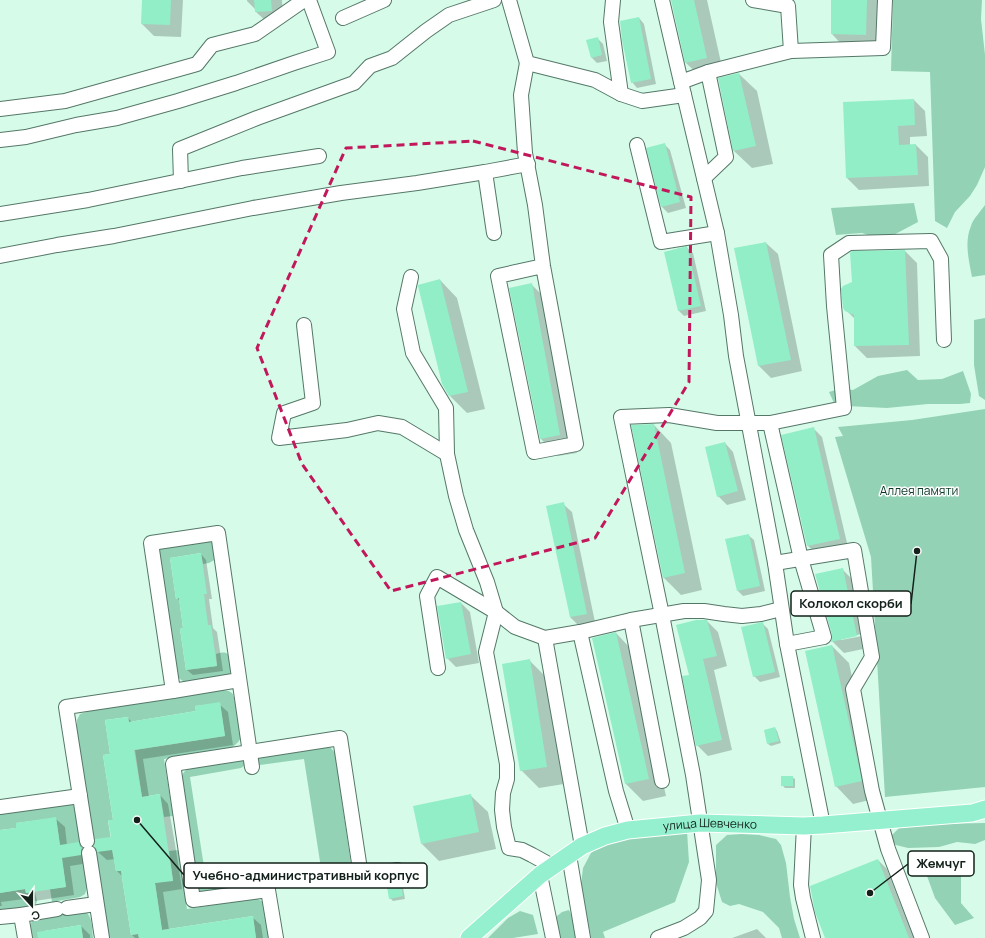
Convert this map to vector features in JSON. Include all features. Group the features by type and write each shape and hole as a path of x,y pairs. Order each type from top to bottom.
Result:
{"main road":[{"name":"улица Шевченко","path":"469,938 546,871 576,850 605,836 628,830 700,823 804,826 823,825 972,813 985,809"}],"lane":[{"path":"0,109 65,101 197,64 212,45 255,34 304,0"},
{"path":"0,140 26,137 76,125 117,118 229,86 294,62 328,52 309,0"},
{"path":"343,18 384,0"},
{"path":"181,181 180,149 257,118 354,82 370,66 392,58 449,15 494,0"},
{"path":"509,0 527,63 521,95 525,153 535,205 543,266 576,444 534,452 498,276 543,266"},
{"path":"613,0 612,22 621,94"},
{"path":"662,0 717,233 731,315 736,356 775,564 787,644 823,825"},
{"path":"753,0 788,6 791,51"},
{"path":"527,63 595,80 621,94 642,101 683,88 708,72 791,51 883,48 885,0"},
{"path":"704,178 726,157 708,72"},
{"path":"637,145 661,242 717,233"},
{"path":"0,214 88,200 242,168 319,156"},
{"path":"0,256 114,236 253,208 341,193 417,183 528,164"},
{"path":"485,172 494,233"},
{"path":"658,938 684,928 700,918 706,911 709,880 693,775 621,417 669,415 717,423 770,422 844,408 834,306 832,255 849,243 931,241 941,259 944,340"},
{"path":"411,277 404,309 413,353 446,408 446,454 456,496 466,530 496,612 486,652 507,764 507,779 502,792 504,827 509,848 522,850 546,871 553,938"},
{"path":"304,325 313,404 284,413 278,438 348,430 378,423 402,427 446,454"},
{"path":"770,422 801,559 824,637 787,644"},
{"path":"173,691 151,543 218,533 252,766"},
{"path":"775,564 854,550 872,657 853,688 872,791 880,821 888,849 922,938"},
{"path":"438,668 428,596 438,577 496,612 516,628 545,638 684,611 704,611 742,616 761,614 781,609"},
{"path":"632,620 662,781"},
{"path":"580,632 616,791 628,830"},
{"path":"545,638 576,850 583,938"},
{"path":"102,938 66,708 239,680"},
{"path":"276,938 267,883 193,900 173,764 340,738 361,876 398,870"},
{"path":"0,807 80,796"},
{"path":"804,826 801,885 813,938"},
{"path":"0,917 96,904"},
{"path":"22,914 25,938"}],"highlighted area":[{"path":"473,141 691,197 689,382 595,538 391,591 302,464 257,348 346,148"}],"green space":[{"path":"893,0 982,0 981,19 985,55 985,167 977,185 970,196 955,212 947,228 935,221 930,72 891,71"},
{"path":"914,203 918,222 884,240 862,233 836,235 831,208"},
{"path":"985,205 985,275 972,277 967,245 969,232 973,221"},
{"path":"985,318 985,400 979,396 974,365 974,320"},
{"path":"907,370 918,380 942,379 963,371 971,394 970,403 928,404 887,408 846,406 834,403 829,392 842,388 853,390 878,376"},
{"name":"Аллея памяти","path":"985,409 985,787 885,797 871,557 835,437 843,436 838,427 912,420"},
{"path":"214,539 216,559 209,563 203,564 201,553 170,558 176,599 179,598 183,628 180,629 186,670 217,666 216,654 226,653 230,656 232,670 226,676 186,682 179,678 175,671 159,554 162,545"},
{"path":"220,690 229,691 232,693 241,737 233,747 164,759 173,816 164,817 160,794 142,797 135,750 225,736 220,703 195,706 196,711 129,722 128,717 105,720 110,754 103,755 113,820 108,821 116,871 121,871 131,935 138,934 139,938 108,938 77,729 77,720 80,714 89,711"},
{"path":"324,746 331,748 335,753 352,871 276,883 274,875 321,868 304,759 260,765 257,763 258,757"},
{"path":"241,759 244,760 244,766 241,768 190,777 207,886 258,878 260,879 261,884 205,894 200,892 197,886 181,781 182,776 185,771 191,767"},
{"path":"71,803 77,814 87,888 85,894 80,897 52,902 50,889 66,887 56,818 16,823 16,828 0,830 0,812"},
{"path":"985,823 985,840 975,844 957,842 939,847 908,848 896,845 890,837 901,826"},
{"path":"687,831 689,862 675,902 603,932 605,938 591,938 581,884 583,868 591,853 604,842 622,837"},
{"path":"727,835 759,835 776,839 781,845 786,863 794,919 800,938 782,938 779,928 763,912 739,904 730,906 722,902 716,883 716,845"},
{"path":"178,850 187,909 258,899 265,903 270,938 256,938 253,916 162,930 155,883 173,880 169,851"},
{"path":"923,865 946,868 961,872 961,903 974,918 955,925 935,898"},
{"path":"25,889 26,893 35,892 37,901 36,904 0,911 0,893"},
{"path":"569,910 573,918 577,938 559,938 556,923 557,916 562,912"},
{"path":"85,911 91,920 93,938 83,938 81,925 44,931 45,938 32,938 30,925 33,919"},
{"path":"520,911 533,915 538,934 513,938 488,938 508,918"}],"building":[{"path":"142,0 171,0 170,25 141,24"},
{"path":"254,0 271,0 272,11 255,12"},
{"path":"671,0 694,0 707,58 685,63"},
{"path":"831,0 867,0 866,35 831,34"},
{"path":"639,17 651,79 631,83 622,40 620,21"},
{"path":"598,37 602,55 591,58 586,40"},
{"path":"739,73 756,146 733,151 718,78"},
{"path":"914,99 915,125 898,126 899,145 916,144 918,175 846,178 843,102"},
{"path":"665,143 680,202 661,207 646,148"},
{"path":"766,242 791,360 758,366 734,248"},
{"path":"687,246 701,306 678,311 664,252"},
{"path":"905,250 909,345 854,346 854,315 845,311 843,308 841,289 843,286 852,282 850,253 852,251"},
{"path":"440,279 468,392 449,396 442,384 418,286"},
{"path":"532,283 560,435 540,439 509,288"},
{"path":"654,424 685,573 663,578 631,425"},
{"path":"814,427 840,539 807,546 781,435"},
{"path":"725,442 738,491 717,497 705,447"},
{"path":"564,502 587,614 570,617 546,506"},
{"path":"749,534 760,586 737,591 725,539"},
{"path":"201,553 207,594 204,594 208,625 211,625 217,666 186,670 180,629 183,628 179,598 176,599 170,558"},
{"path":"843,568 857,636 831,642 832,635 815,574"},
{"path":"461,602 471,654 446,659 437,606"},
{"path":"696,620 707,620 717,656 703,659 722,740 696,746 682,676 689,675 676,625"},
{"path":"763,622 775,672 753,677 741,627"},
{"path":"616,632 649,779 625,784 592,638"},
{"path":"832,645 862,781 835,787 805,651"},
{"path":"530,659 547,767 520,771 502,664"},
{"path":"220,702 225,736 134,750 142,797 160,794 173,881 155,883 162,930 253,916 256,938 139,938 138,934 131,935 121,871 116,871 112,850 97,852 94,846 95,839 111,837 108,820 113,820 103,755 110,754 105,720 128,717 129,722 196,711 195,706"},
{"path":"775,727 779,741 767,744 764,730"},
{"path":"781,776 793,776 793,786 781,786"},
{"path":"471,794 479,832 421,844 413,806"},
{"path":"56,817 60,845 79,842 82,848 81,855 62,858 66,887 26,893 25,889 0,893 0,830 16,828 16,823"},
{"path":"878,859 909,938 825,938 815,912 810,886"},
{"path":"400,878 403,896 389,899 386,881"},
{"path":"81,925 83,938 38,938 37,932"}],"place":[{"name":"Колокол скорби","path":"917,551"},
{"name":"Учебно-административный корпус","path":"137,820"},
{"name":"Жемчуг","path":"870,893"}]}
